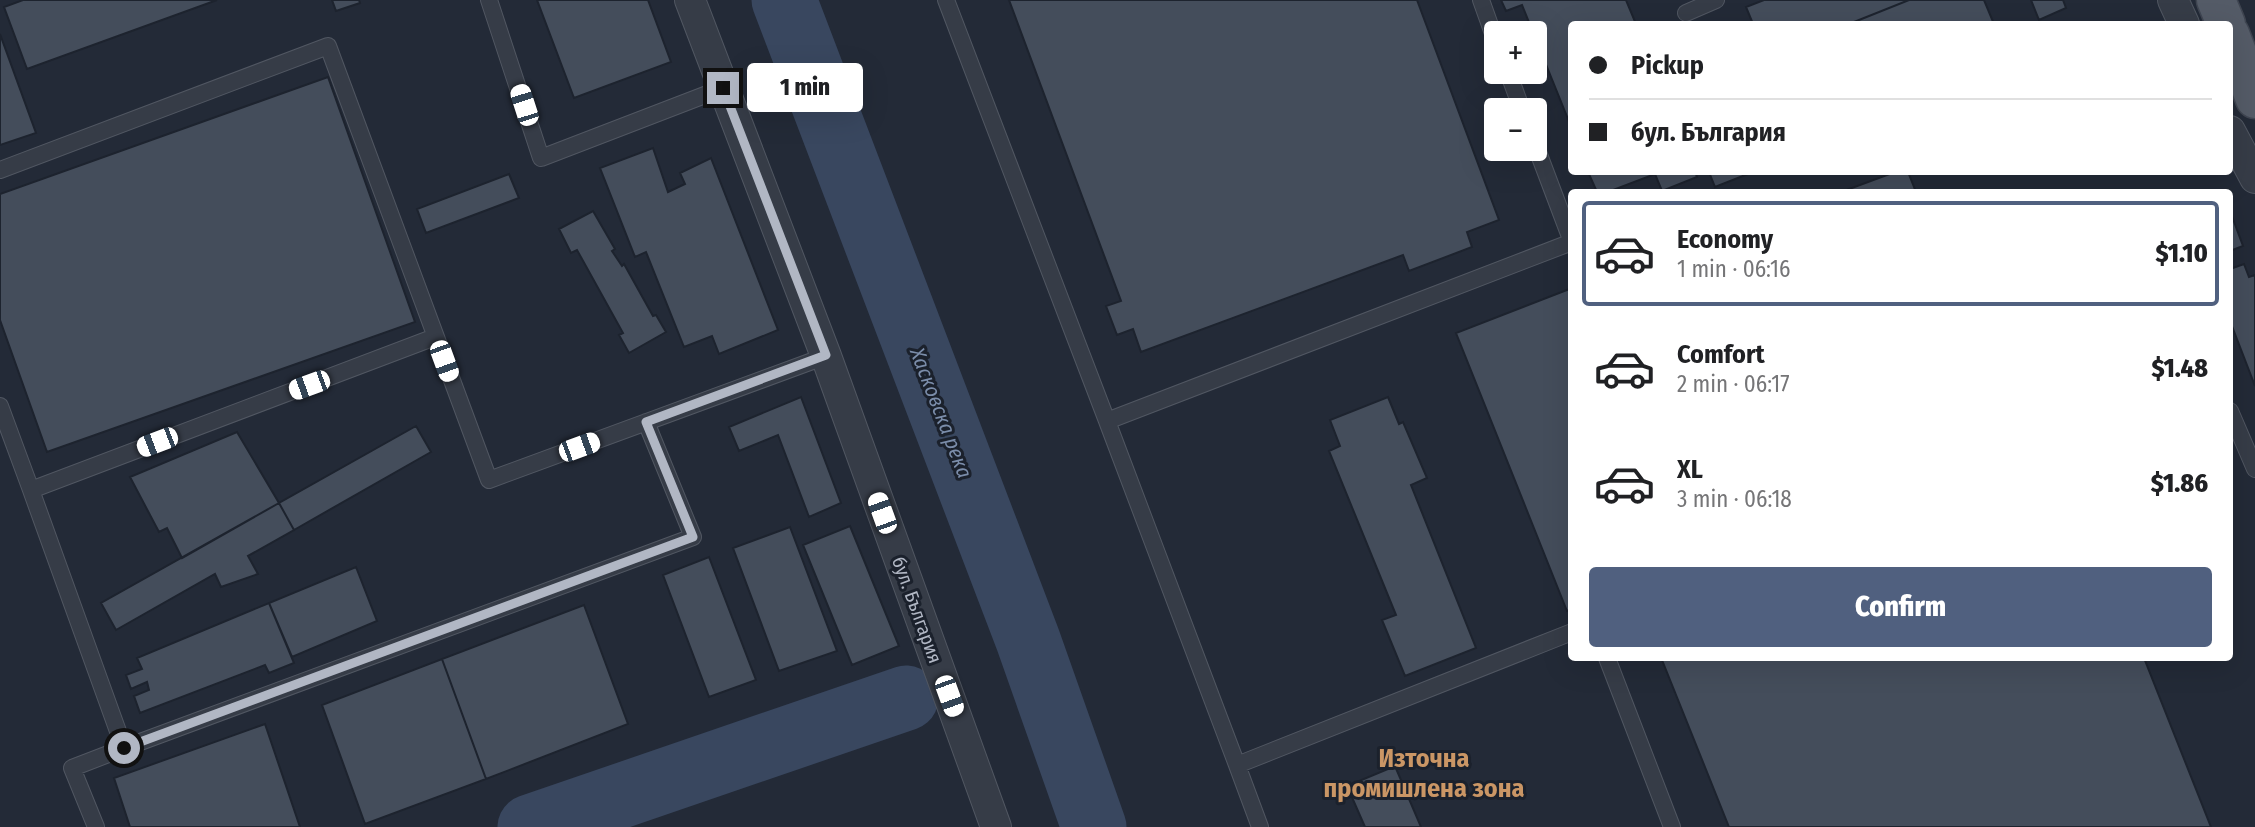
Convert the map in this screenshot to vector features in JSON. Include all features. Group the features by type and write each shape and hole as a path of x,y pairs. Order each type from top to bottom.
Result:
{"main road":[{"path":"2216,0 2225,21"},
{"path":"2233,42 2255,99"}],"street":[{"name":"бул. България","path":"690,0 826,355 996,827"},
{"path":"2173,0 2182,21"},
{"path":"2233,137 2255,178"}],"lane":[{"path":"489,0 541,158 723,88"},
{"path":"946,0 1260,827"},
{"path":"1481,0 1488,21"},
{"path":"1686,13 1716,0"},
{"path":"0,170 328,46 489,480 826,355"},
{"path":"1541,161 1568,231"},
{"path":"1107,421 1568,244"},
{"path":"31,490 435,337"},
{"path":"0,406 124,748"},
{"path":"2233,418 2255,468"},
{"path":"96,827 72,768 693,537 646,422"},
{"path":"1237,765 1568,634"},
{"path":"1608,661 1672,827"}],"building":[{"path":"23,0 217,0 27,69 4,7"},
{"path":"332,0 359,0 360,3 336,11"},
{"path":"537,0 648,0 671,62 574,98"},
{"path":"1009,0 1417,0 1499,220 1467,232 1472,247 1409,271 1403,255 1141,352 1133,329 1117,335 1106,306 1121,301"},
{"path":"1501,0 1626,0 1635,21 1568,21 1568,119 1547,67 1547,21 1528,21 1522,5 1506,11"},
{"path":"1764,0 1909,0 1856,21 1752,21 1746,7"},
{"path":"1909,0 1984,0 1993,21 1856,21"},
{"path":"2031,0 2063,0 2066,8 2039,20"},
{"path":"0,34 36,133 0,145"},
{"path":"328,77 415,322 47,452 0,320 0,194"},
{"path":"653,148 668,192 685,184 680,173 711,158 778,330 719,354 712,336 684,347 646,252 635,257 600,168"},
{"path":"509,174 519,198 426,233 417,209"},
{"path":"1589,175 1652,175 1616,189 1596,189"},
{"path":"1655,175 1697,177 1667,189 1661,189"},
{"path":"1710,175 1745,175 1715,187"},
{"path":"1887,175 1909,175 1915,189 1849,189"},
{"path":"593,211 615,249 612,251 622,266 624,264 653,316 656,315 666,332 629,353 619,335 623,333 577,250 571,253 559,229"},
{"path":"2233,219 2243,246 2233,250"},
{"path":"2244,264 2249,277 2255,275 2255,386 2233,329 2233,268"},
{"path":"1568,290 1568,611 1567,611 1456,333"},
{"path":"801,397 841,503 809,517 778,435 739,451 729,427"},
{"path":"1388,397 1399,424 1403,422 1427,478 1411,485 1476,648 1405,676 1382,620 1396,615 1329,451 1340,446 1330,420"},
{"path":"416,426 431,452 294,530 279,503"},
{"path":"237,432 279,503 182,558 167,528 159,532 130,477"},
{"path":"279,503 294,530 248,556 258,574 221,587 215,574 116,630 101,603"},
{"path":"850,526 899,646 852,665 803,545"},
{"path":"790,527 837,651 779,671 733,548"},
{"path":"709,557 756,680 709,697 663,575"},
{"path":"356,567 377,621 292,657 269,603"},
{"path":"269,603 294,663 269,673 265,665 140,713 134,696 149,690 147,682 131,689 126,675 142,669 137,658"},
{"path":"584,605 628,724 486,779 442,659"},
{"path":"442,659 486,779 365,824 322,705"},
{"path":"1662,661 2145,661 2211,827 1729,827"},
{"path":"265,724 300,827 130,827 114,778"},
{"path":"1395,766 1421,827 1365,827 1347,786"}],"waterway":[{"name":"Хасковска река","path":"784,0 1028,640 1094,827"},
{"path":"530,827 906,698"}],"district":[{"name":"Източна промишлена зона","path":"1424,773"}],"route":[{"path":"124,748 693,537 646,422 826,355 723,88"}]}
